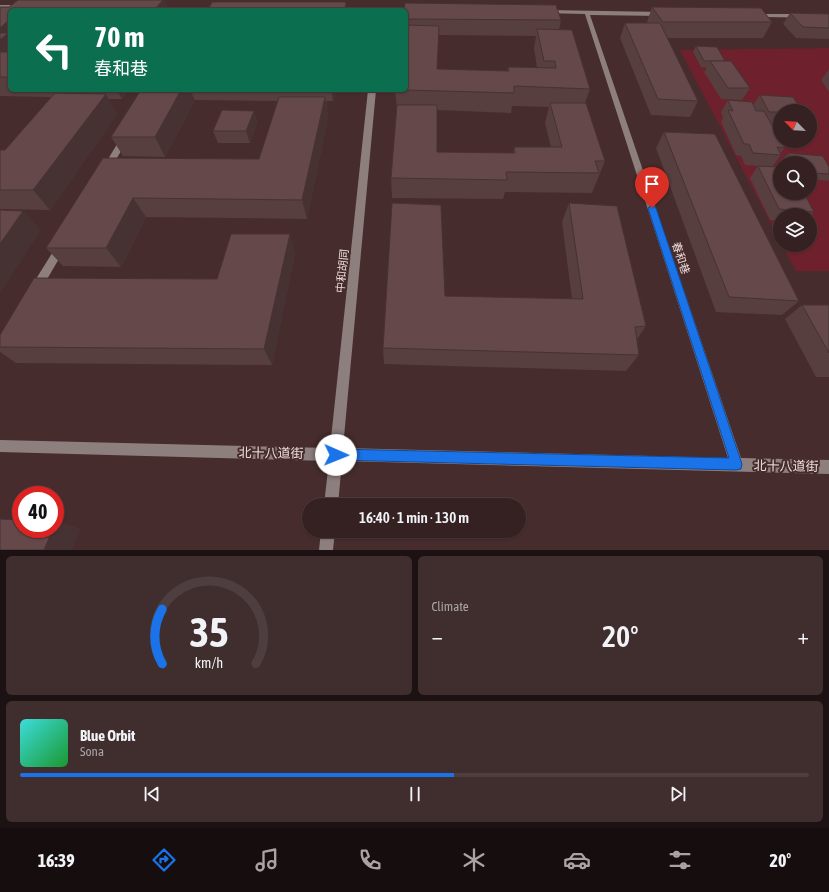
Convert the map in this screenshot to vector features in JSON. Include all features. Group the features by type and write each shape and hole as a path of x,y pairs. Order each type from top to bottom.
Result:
{"street":[{"path":"0,7 12,8"},
{"path":"28,8 32,7"},
{"path":"540,12 673,14"},
{"name":"春和巷","path":"587,13 736,464"},
{"path":"743,15 829,16"},
{"name":"中和胡同","path":"332,498 372,92"},
{"path":"101,179 129,131"},
{"path":"32,296 68,234"},
{"name":"北十八道街","path":"0,446 829,467"},
{"path":"326,550 327,538"}],"shaded area":[{"path":"829,48 829,271 796,271 786,252 817,252 817,208 773,208 773,228 680,50"}],"building":[{"path":"18,0 163,0 156,8 8,8 8,21 0,28 0,7 9,7"},
{"path":"212,2 346,2 345,8 209,8"},
{"path":"405,3 556,5 561,20 408,19 408,8 404,8"},
{"path":"652,7 761,8 772,22 663,22"},
{"path":"790,13 829,14 829,28 803,27"},
{"path":"625,23 660,23 698,101 658,99"},
{"path":"408,25 439,26 437,69 509,71 508,67 556,68 555,61 544,61 537,29 572,30 590,89 514,86 514,93 408,90"},
{"path":"0,33 8,33 0,40"},
{"path":"696,46 717,47 725,61 704,61"},
{"path":"0,52 8,52 8,77 0,77"},
{"path":"710,61 731,61 750,88 728,88"},
{"path":"140,92 180,92 155,137 111,137"},
{"path":"55,93 106,94 33,190 0,190 0,150 5,150"},
{"path":"760,95 793,97 798,104 773,104 773,112 769,112"},
{"path":"279,97 325,97 302,200 133,198 106,248 46,248 103,158 259,159"},
{"path":"728,100 752,102 756,111 764,111 773,127 773,148 778,148 781,155 753,153 749,144 744,144 728,110 733,111"},
{"path":"550,103 586,103 605,161 595,161 599,173 506,172 507,180 391,178 397,105 437,105 437,152 515,153 514,147 562,147"},
{"path":"222,110 254,111 246,131 213,131"},
{"path":"664,132 715,134 773,252 799,301 729,297"},
{"path":"788,153 823,156 829,167 829,174 817,173 817,156 790,156"},
{"path":"758,166 773,167 773,197"},
{"path":"775,200 808,200 812,208 779,208"},
{"path":"392,203 441,205 445,296 583,299 569,203 617,206 646,326 635,327 639,355 383,348"},
{"path":"0,210 23,211 0,244"},
{"path":"231,234 290,234 264,349 0,347 0,335 34,278 217,279"},
{"path":"802,305 829,305 829,353"},
{"path":"0,519 12,520 12,538 49,538 44,550 0,550"}],"route":[{"path":"336,455 736,464 652,208"}]}
